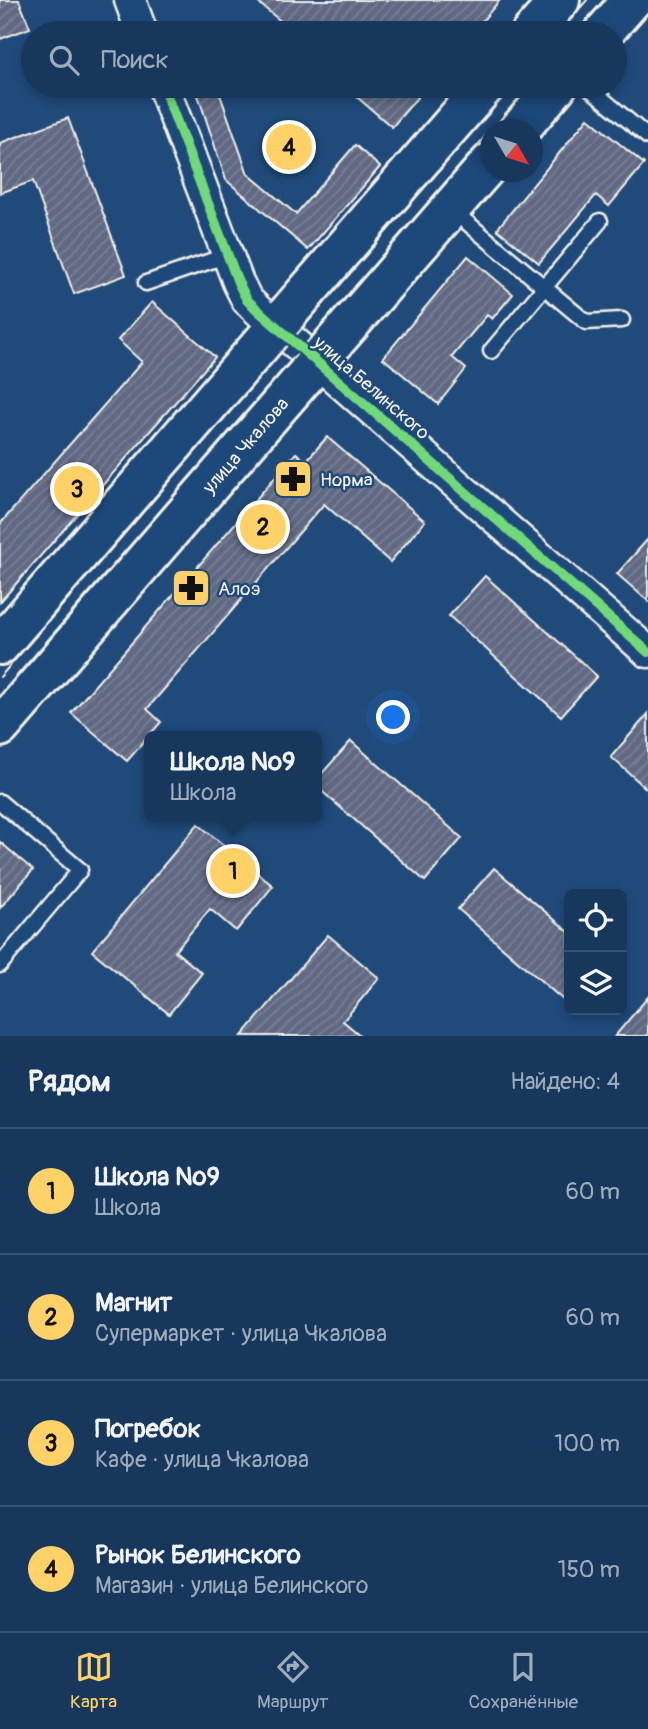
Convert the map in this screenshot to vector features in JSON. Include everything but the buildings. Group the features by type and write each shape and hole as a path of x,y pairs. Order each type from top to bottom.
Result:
{"main road":[{"path":"614,21 632,0"},
{"path":"0,645 475,98"},
{"path":"528,119 547,98"},
{"name":"улица Чкалова","path":"0,727 480,175"}],"street":[{"path":"130,0 138,21"},
{"name":"улица Белинского","path":"168,98 247,300 648,652"}],"lane":[{"path":"601,98 648,137"},
{"path":"450,209 586,322 622,320"},
{"path":"491,351 600,221"},
{"path":"146,282 228,255"},
{"path":"0,802 80,870 0,965"}],"tram line":[{"path":"569,21 587,0"},
{"path":"586,21 604,0"},
{"path":"0,677 502,98"},
{"path":"502,119 520,98"},
{"path":"0,697 480,143"}],"cycle path":[{"path":"168,98 247,300 648,652"}],"place":[{"name":"Рынок Белинского","path":"289,147"},
{"name":"Норма","path":"293,479"},
{"name":"Погребок","path":"77,489"},
{"name":"Магнит","path":"263,527"},
{"name":"Алоэ","path":"191,588"},
{"name":"Школа №9","path":"233,871"}]}
